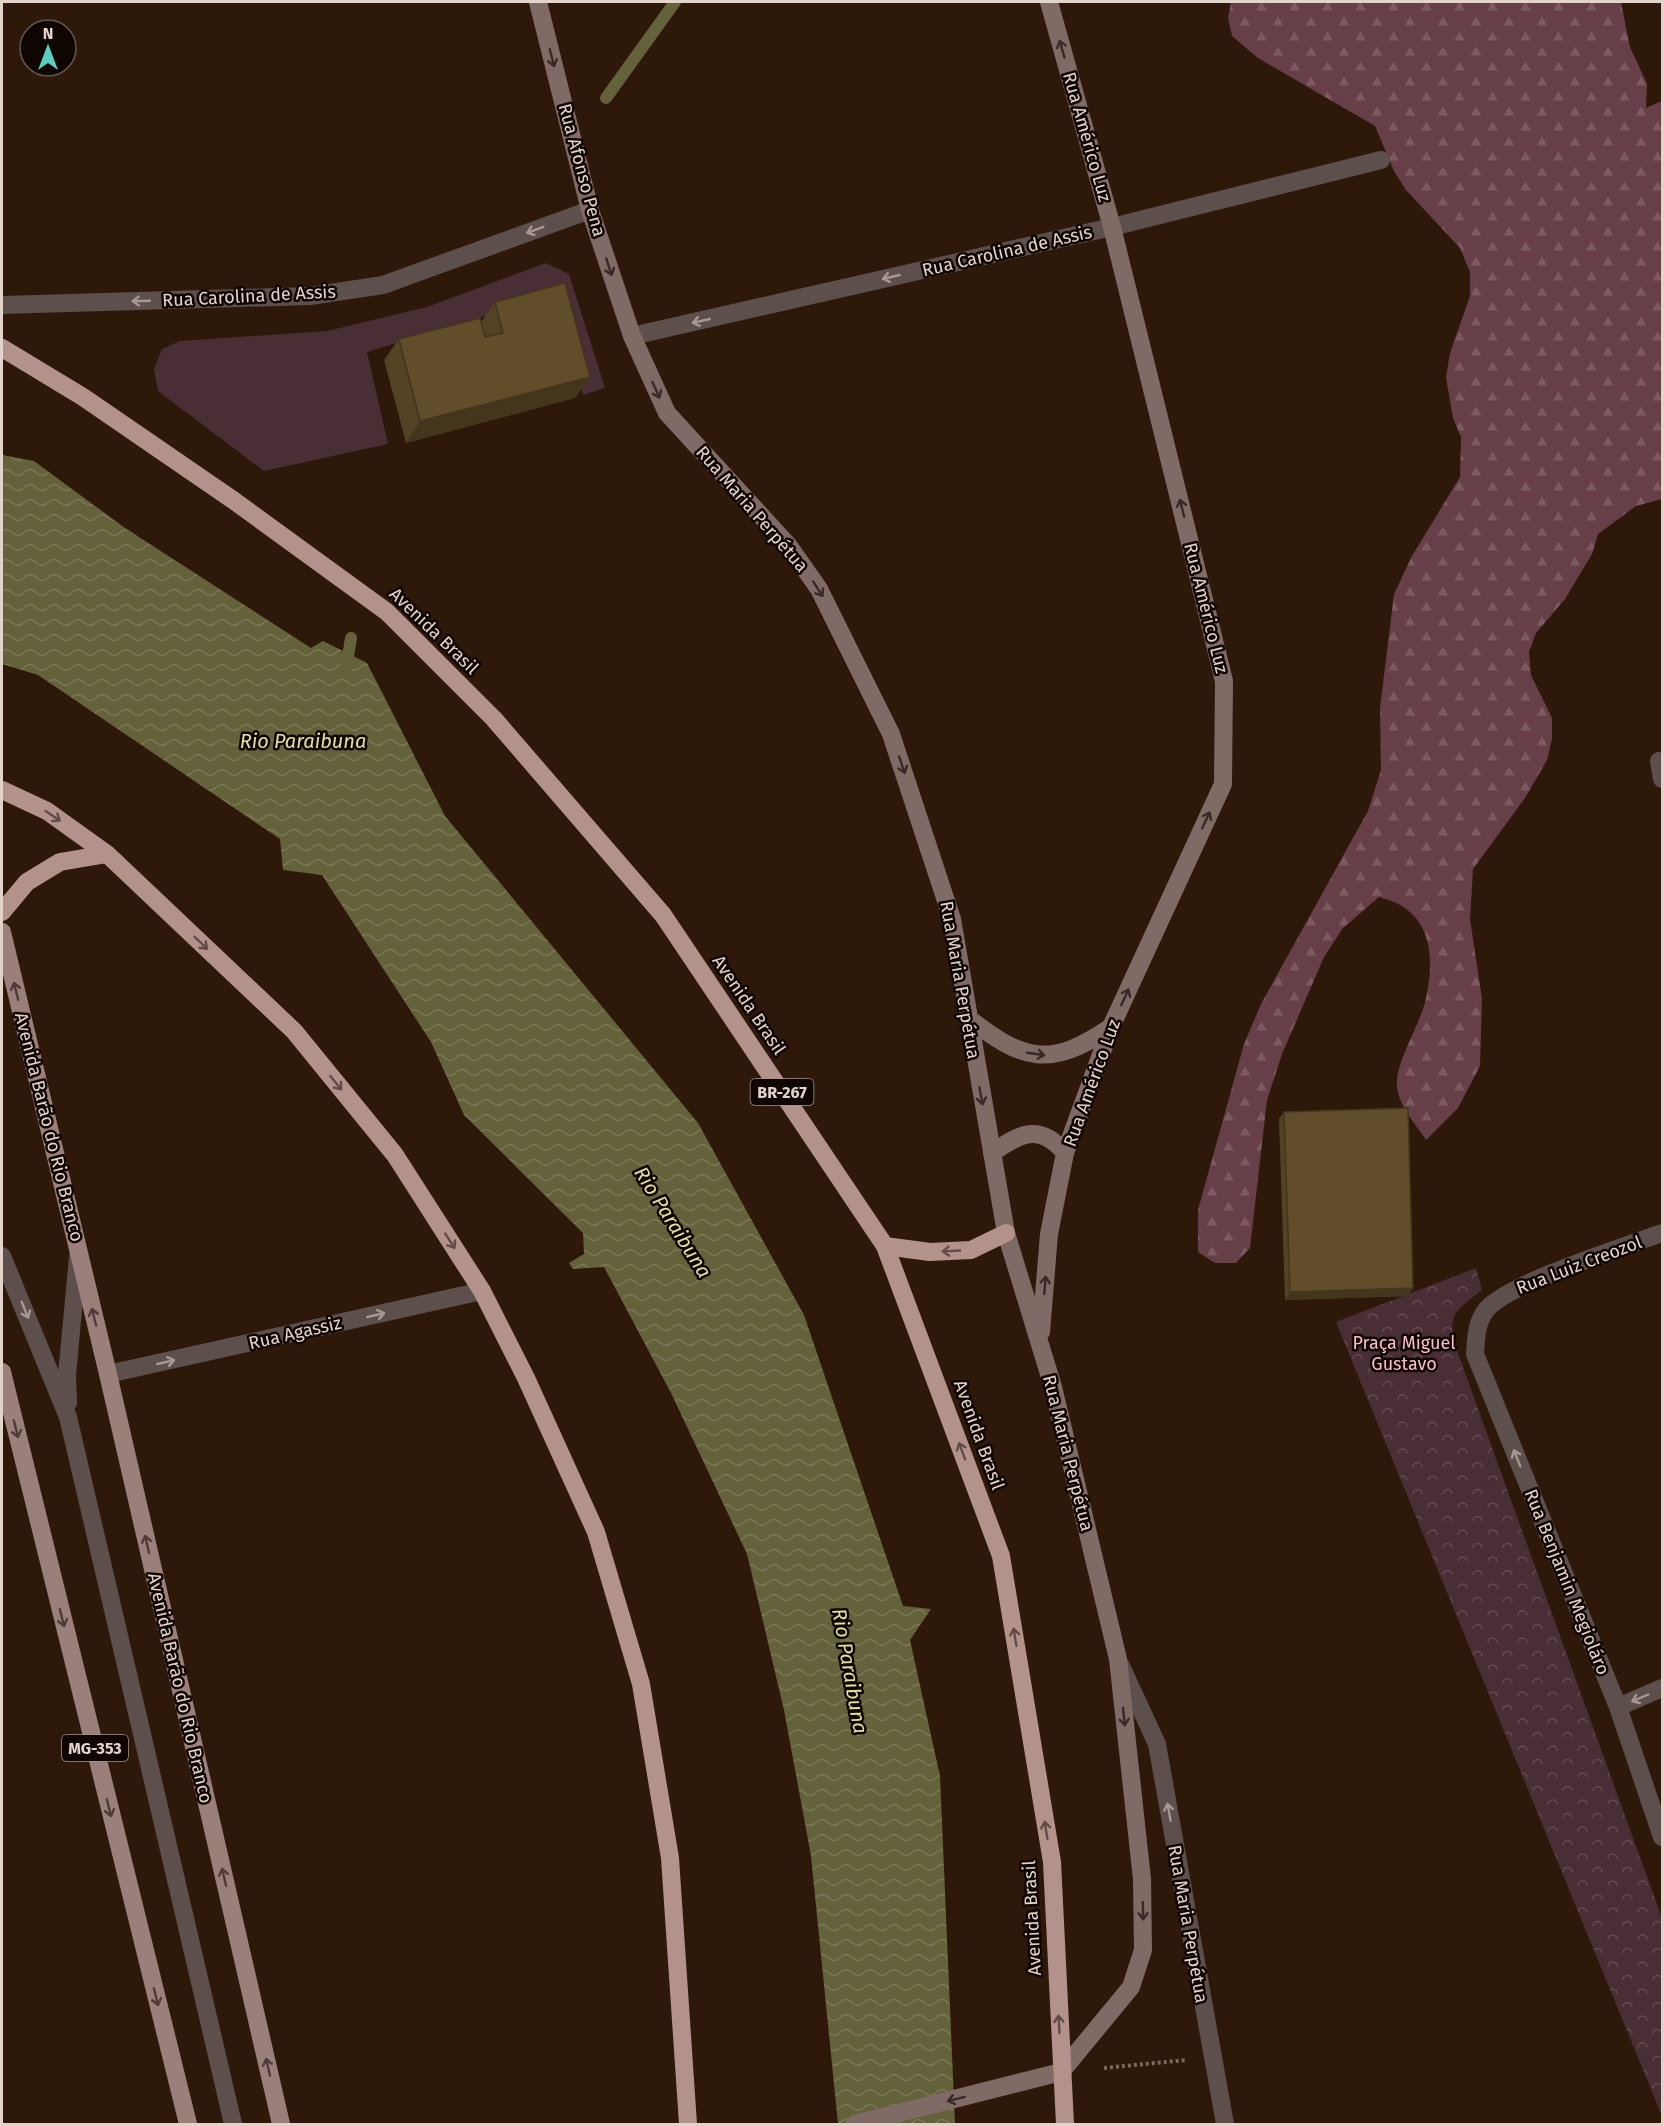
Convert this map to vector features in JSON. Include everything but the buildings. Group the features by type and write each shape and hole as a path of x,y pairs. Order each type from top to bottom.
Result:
{"highway":[{"name":"Avenida Brasil","path":"2,348 102,410 233,500 387,612 494,719 663,915 885,1246 1001,1556 1052,1862 1065,2124"},
{"path":"2,790 47,811 107,854 294,1031 395,1155 482,1291 526,1378 596,1532 641,1684 670,1858 688,2124"},
{"path":"2,912 27,882 60,862 107,854"},
{"path":"885,1246 930,1252 971,1250 1006,1233"}],"main road":[{"name":"Avenida Barão do Rio Branco","path":"2,932 108,1374 281,2124"},
{"name":"MG-353","path":"2,1372 188,2124"}],"street":[{"name":"Rua Afonso Pena","path":"538,2 590,210 632,336"},
{"name":"Rua Américo Luz","path":"1040,1343 1049,1234 1065,1153 1111,1027 1223,784 1224,681 1112,226 1049,2"},
{"name":"Rua Carolina de Assis","path":"632,336 1112,226 1382,160"},
{"name":"Rua Carolina de Assis","path":"2,305 310,296 383,285 590,210"},
{"name":"Rua Maria Perpétua","path":"632,336 667,413 788,545 819,589 837,621 891,734 924,828 952,919 967,1017 1006,1233 1040,1343 1118,1659 1142,1879 1143,1950 1131,1987 1061,2072"},
{"path":"967,1017 1010,1047 1030,1054 1047,1056 1067,1052 1089,1042 1111,1027"},
{"path":"992,1153 1011,1139 1029,1133 1055,1141 1065,1153"},
{"name":"Rua Luiz Creozol","path":"1476,1329 1486,1310 1513,1290 1662,1233"},
{"name":"Avenida Barão do Rio Branco","path":"68,1417 67,1375 79,1252"},
{"name":"Avenida Barão do Rio Branco","path":"2,1256 68,1417 233,2124"},
{"name":"Rua Agassiz","path":"108,1374 482,1291"},
{"name":"Rua Benjamin Megioláro","path":"1476,1329 1475,1354 1618,1707 1662,1837"},
{"name":"Rua Maria Perpétua","path":"1118,1659 1157,1744 1211,2056 1225,2124"},
{"path":"1618,1707 1662,1688"},
{"path":"855,2124 1061,2072"}],"path":[{"path":"1061,2072 1168,2063"}],"green space":[{"path":"1231,2 1621,2 1630,47 1647,84 1646,108 1662,101 1662,499 1636,506 1598,534 1592,554 1565,599 1536,633 1529,652 1531,675 1552,718 1552,739 1547,760 1525,798 1473,869 1470,919 1482,999 1480,1066 1458,1108 1426,1140 1399,1096 1397,1080 1399,1071 1426,998 1429,981 1429,949 1419,922 1409,911 1379,897 1343,928 1324,957 1282,1054 1267,1100 1250,1248 1236,1263 1215,1263 1198,1252 1198,1210 1244,1044 1261,1004 1368,811 1381,770 1380,708 1394,594 1412,556 1460,477 1461,437 1453,418 1446,377 1450,353 1470,296 1470,272 1460,248 1406,190 1394,171 1375,126 1258,58 1232,36 1228,18"},
{"path":"546,263 569,274 605,388 583,395 557,294 367,352 388,444 264,471 158,391 154,369 162,349 180,341 327,331 427,307"},
{"name":"Praça Miguel Gustavo","path":"1476,1268 1482,1290 1456,1313 1452,1326 1455,1345 1662,1918 1662,2116 1336,1322"}],"water":[{"name":"Rio Paraibuna","path":"2,455 34,461 125,528 311,648 323,641 367,663 445,816 698,1123 804,1315 903,1606 931,1609 910,1640 940,1776 955,2124 838,2124 811,1856 784,1710 747,1554 671,1393 604,1267 573,1269 569,1263 584,1254 583,1233 464,1115 431,1042 322,875 283,870 280,839 38,675 2,664"}],"waterway":[{"path":"606,98 675,2"},
{"path":"346,669 351,638"}]}
